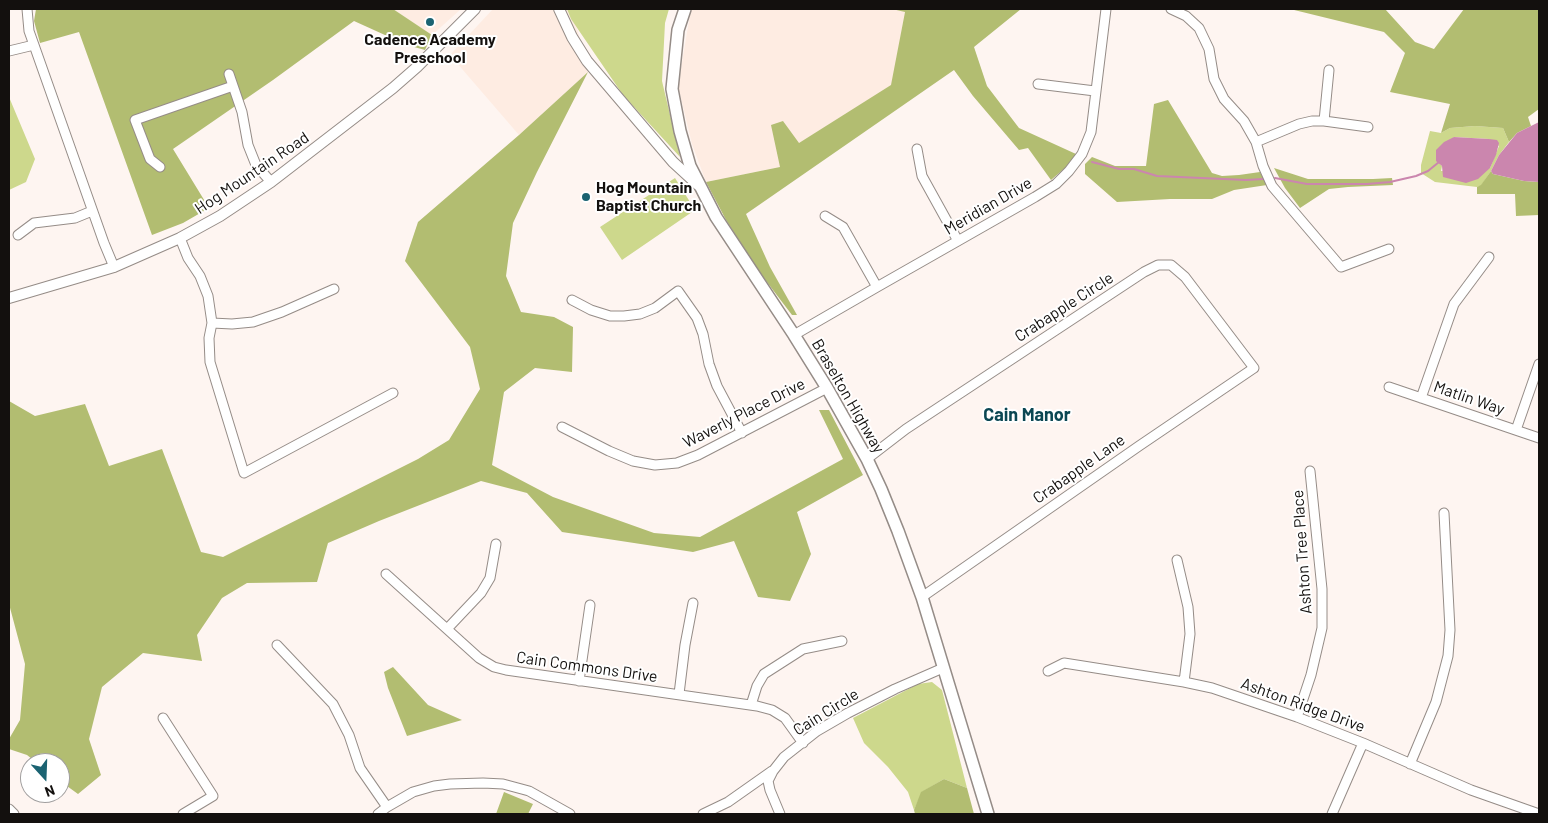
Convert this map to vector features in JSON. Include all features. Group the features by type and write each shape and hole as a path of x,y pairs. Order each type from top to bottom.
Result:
{"main road":[{"name":"Braselton Highway","path":"685,9 678,30 672,89 686,153 698,185 716,217 827,388 867,459 898,531 922,596 988,814"}],"street":[{"path":"27,9 29,31 92,211 114,267"},
{"name":"Hog Mountain Road","path":"9,298 114,267 180,238 220,216 271,182 393,88 417,67 475,9"},
{"path":"559,9 572,37 587,61 673,162 698,185"},
{"name":"Meridian Drive","path":"794,335 1056,184 1069,171 1082,154 1091,132 1106,9"},
{"path":"1171,9 1186,16 1199,28 1210,49 1214,79 1224,99 1244,121 1256,142 1263,166 1272,186 1341,267 1389,249"},
{"path":"9,50 34,45"},
{"path":"1324,121 1329,70"},
{"path":"229,74 242,112 248,145 256,165 271,182"},
{"path":"1038,84 1096,91"},
{"path":"160,167 150,159 135,120 233,86"},
{"path":"1256,142 1299,124 1312,122 1324,121 1368,127"},
{"path":"917,149 922,176 958,241"},
{"path":"18,235 34,223 75,218 92,211"},
{"path":"825,216 843,228 876,287"},
{"path":"180,238 208,296 212,323 209,338 210,362 244,472 393,392"},
{"path":"1421,398 1454,304 1489,257"},
{"name":"Crabapple Circle","path":"867,459 906,429 1144,272 1158,265 1171,265 1184,277 1254,368"},
{"path":"212,323 253,322 297,306 334,289"},
{"path":"572,300 591,310 610,316 624,316 640,314 655,308 678,292 697,318 704,334 709,364 717,386 742,433"},
{"path":"1516,430 1539,364"},
{"name":"Crabapple Lane","path":"922,596 1254,368"},
{"name":"Matlin Way","path":"1389,387 1539,438"},
{"name":"Waverly Place Drive","path":"562,428 633,461 655,465 677,463 698,455 742,433 827,388"},
{"name":"Ashton Tree Place","path":"1297,717 1311,675 1322,628 1322,590 1310,470"},
{"path":"1410,764 1436,702 1448,656 1450,630 1444,513"},
{"path":"447,629 480,593 490,578 496,544"},
{"path":"1177,560 1188,607 1190,634 1184,682"},
{"name":"Cain Commons Drive","path":"386,574 479,658 494,667 751,705 772,710 785,718 803,743"},
{"path":"679,694 692,603"},
{"path":"579,680 590,605"},
{"path":"751,705 757,686 764,674 803,649 842,640"},
{"path":"277,645 333,704 349,735 360,768 387,807"},
{"name":"Ashton Ridge Drive","path":"1048,672 1064,663 1212,688 1297,717 1363,743 1471,790 1539,814"},
{"name":"Cain Circle","path":"703,814 728,802 773,771 784,758 817,731 895,689 943,668"},
{"path":"163,718 213,796 183,814"},
{"path":"1332,814 1363,743"},
{"path":"773,771 768,781 780,814"},
{"path":"378,814 413,792 434,786 483,783 503,784 529,791 570,814"},
{"path":"9,809 14,814"}],"shaded area":[{"name":"Cadence Academy Preschool","path":"393,9 461,9 432,35"},
{"path":"493,9 567,9 577,28 588,72 519,135 450,55"},
{"path":"691,9 892,9 905,11 892,85 798,144 783,121 780,167 706,182 692,144 678,86"},
{"path":"1539,122 1539,182 1524,181 1493,174 1491,171 1499,155 1517,133"},
{"path":"1454,137 1497,140 1499,143 1490,168 1478,179 1466,183 1443,177 1442,166 1436,161 1436,150 1444,142"}],"green space":[{"path":"36,9 393,9 432,35 425,50 407,45 354,21 173,149 209,208 183,223 152,235 79,32 40,43 34,21"},
{"path":"567,9 669,9 665,23 662,81 680,157 623,95 571,19"},
{"path":"892,9 1021,9 974,47 987,86 1019,128 1076,154 1066,167 1051,180 1028,148 1019,150 973,96 954,70 746,214 770,267 797,315 792,315 760,273 726,220 706,182 780,167 771,125 783,121 799,143 891,85 905,12"},
{"path":"1290,9 1385,9 1415,42 1434,49 1464,9 1539,9 1539,109 1528,117 1531,126 1517,133 1509,142 1503,128 1475,126 1450,128 1441,133 1450,104 1390,92 1405,53 1384,32"},
{"path":"588,72 513,223 506,276 521,312 554,317 573,327 572,372 535,368 504,392 492,465 553,497 654,533 700,537 843,459 819,410 829,410 863,475 797,512 811,554 790,601 758,597 734,541 693,552 562,532 527,493 481,481 328,543 317,582 247,583 222,598 197,635 202,661 143,653 102,687 89,739 101,775 78,794 70,788 70,753 21,753 9,749 9,739 20,720 25,664 9,604 9,401 35,416 85,404 109,466 162,449 201,552 223,557 418,459 449,440 480,389 470,347 405,261 418,222 519,135"},
{"path":"9,97 35,159 26,182 9,190"},
{"path":"1168,100 1212,173 1222,176 1260,172 1267,185 1234,190 1212,199 1117,202 1085,174 1085,164 1092,157 1115,166 1146,166 1154,104"},
{"path":"1475,126 1503,128 1509,142 1481,186 1435,182 1421,173 1421,165 1430,131 1441,133 1450,128","holes":["1454,137 1489,139 1499,146 1490,168 1441,171 1442,166 1440,164"]},
{"path":"1274,168 1308,179 1392,178 1393,185 1329,189 1300,208 1285,188"},
{"path":"1491,171 1493,174 1524,181 1539,182 1539,215 1516,216 1515,194 1477,194 1477,187 1481,185"},
{"path":"675,178 695,210 622,260 600,227"},
{"path":"393,667 428,705 462,720 407,736 388,688 384,672"},
{"path":"932,682 942,690 967,788 944,779 922,792 914,810 908,792 888,767 864,743 853,718 918,684"},
{"path":"944,779 967,788 974,814 915,814 914,810 921,792"},
{"path":"504,792 533,804 528,814 496,814"}],"waterway":[{"path":"1092,162 1119,169 1134,169 1157,176 1263,179"},
{"path":"1275,178 1307,184 1390,182 1416,176 1428,171 1439,162"}],"place":[{"name":"Cadence Academy Preschool","path":"430,22"},
{"name":"Hog Mountain Baptist Church","path":"586,197"}],"district":[{"name":"Cain Manor","path":"1027,415"}]}
